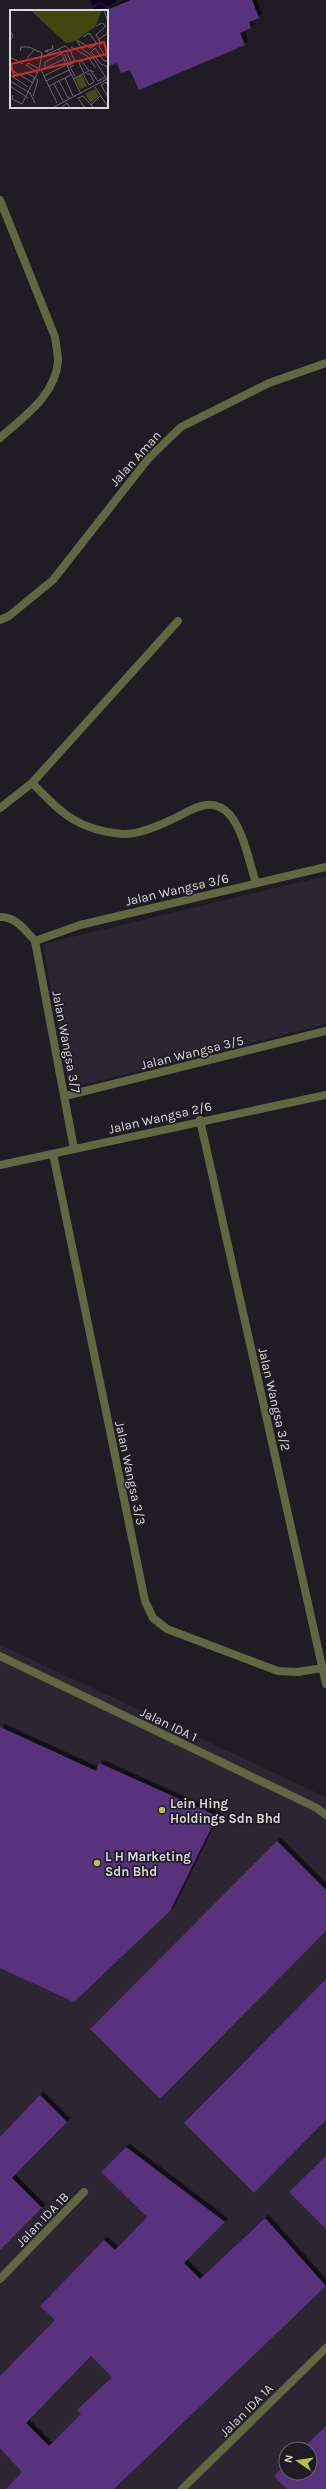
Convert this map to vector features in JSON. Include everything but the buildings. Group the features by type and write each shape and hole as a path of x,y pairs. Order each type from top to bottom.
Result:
{"street":[{"path":"0,200 55,337 58,361 55,377 48,392 0,438"},
{"name":"Jalan Aman","path":"0,620 9,616 53,580 148,459 181,427 269,383 326,363"},
{"path":"0,808 32,783 178,621"},
{"path":"32,783 63,814 69,818 91,828 124,834 174,819 203,804 216,806 229,814 236,824 256,883"},
{"name":"Jalan Wangsa 3/6","path":"35,940 80,925 326,868"},
{"path":"0,917 6,916 18,922 35,940"},
{"name":"Jalan Wangsa 3/7","path":"35,940 74,1149"},
{"name":"Jalan Wangsa 3/5","path":"65,1096 326,1030"},
{"name":"Jalan Wangsa 2/6","path":"0,1165 200,1120 326,1095"},
{"name":"Jalan Wangsa 3/2","path":"200,1120 326,1684"},
{"name":"Jalan Wangsa 3/3","path":"53,1154 145,1601 153,1618 167,1629 278,1671 298,1672 322,1668"},
{"name":"Jalan IDA 1","path":"0,1656 317,1808 326,1815"},
{"name":"Jalan IDA 1B","path":"0,2279 84,2192"},
{"name":"Jalan IDA 1A","path":"182,2489 326,2348"}],"shaded area":[{"path":"326,876 326,1024 69,1088 43,944"},
{"path":"0,1645 326,1797 326,2489 0,2489"}],"water":[{"path":"90,0 116,0 117,3 95,10"}],"place":[{"name":"Lein Hing Holdings Sdn Bhd","path":"162,1810"},
{"name":"L H Marketing Sdn Bhd","path":"97,1863"}]}
